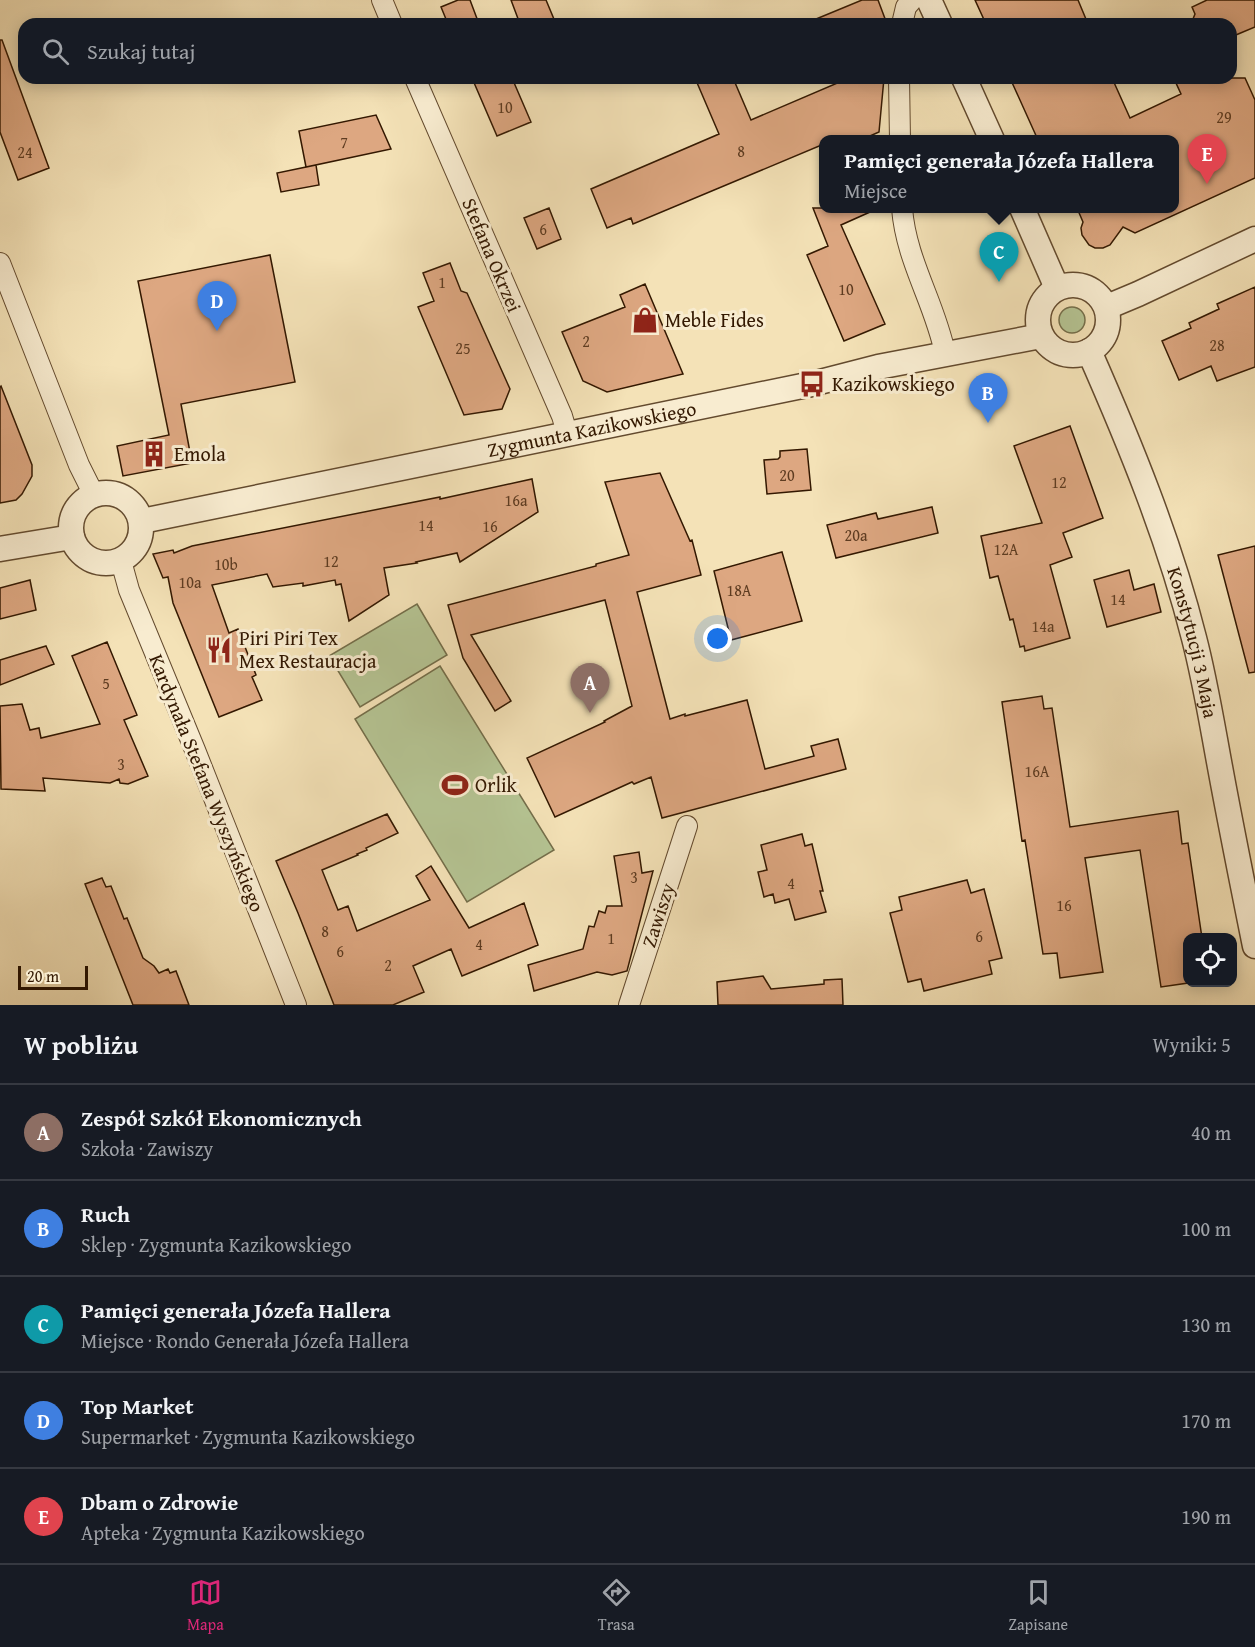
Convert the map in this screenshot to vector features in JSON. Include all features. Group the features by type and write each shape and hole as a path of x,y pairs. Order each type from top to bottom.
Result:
{"street":[{"path":"382,0 390,18"},
{"path":"903,18 906,7 912,0"},
{"path":"929,0 937,18"},
{"name":"Stefana Okrzei","path":"418,84 562,416 567,433"},
{"path":"899,84 900,135"},
{"path":"967,84 990,135"},
{"path":"903,213 905,235 912,259 938,324 945,353"},
{"path":"1024,213 1057,288"},
{"path":"1107,307 1255,239"},
{"path":"0,263 79,465 94,495"},
{"path":"1068,284 1079,284 1098,295 1107,307 1108,326 1105,336 1089,351 1079,355 1068,355 1048,345 1041,336 1038,314 1048,294 1057,288 1068,284"},
{"name":"Zygmunta Kazikowskiego","path":"142,521 812,384 945,353 1041,336"},
{"name":"Konstytucji 3 Maja","path":"1089,351 1122,426 1169,552 1181,591 1197,651 1255,946"},
{"path":"107,492 127,499 135,506 142,521 141,537 137,547 121,561 109,564 86,557 77,549 72,537 73,516 78,506 86,498 107,492"},
{"path":"0,549 72,537"},
{"name":"Kardynała Stefana Wyszyńskiego","path":"121,561 129,590 296,1005"},
{"name":"Zawiszy","path":"629,1005 687,826"}],"green space":[{"path":"1072,307 1081,311 1085,320 1081,329 1072,333 1063,329 1059,320 1063,311"},
{"path":"417,604 447,655 360,707 329,656"},
{"name":"Orlik","path":"440,666 554,850 467,902 355,719"}],"building":[{"path":"458,0 470,0 477,18 446,18 441,7"},
{"path":"511,0 546,0 554,18 518,18"},
{"path":"862,0 878,0 885,18 818,18"},
{"path":"975,0 1078,0 1086,18 983,18"},
{"path":"1207,0 1255,0 1255,27 1237,34 1237,18 1193,18 1195,14 1192,7"},
{"path":"0,40 2,40 49,168 18,180 0,132"},
{"path":"1237,78 1245,78 1255,100 1255,178 1179,213 1179,135 1036,135 1013,84 1115,84 1130,118 1181,94 1176,84 1237,84"},
{"path":"475,84 515,84 531,122 497,136"},
{"path":"698,84 736,84 751,120 835,84 883,84 879,132 872,135 819,135 819,146 633,224 631,218 607,228 591,189 719,134"},
{"path":"376,115 391,149 306,167 299,131"},
{"path":"316,165 319,185 281,192 277,173"},
{"path":"549,208 561,239 537,249 524,218"},
{"path":"813,208 819,208 819,213 868,213 841,225 885,324 844,341 807,255 828,246"},
{"path":"1079,213 1179,213 1135,233 1123,227 1110,245 1103,248 1089,245 1082,235 1083,222"},
{"path":"270,255 295,382 181,404 192,463 123,476 117,446 169,435 138,281"},
{"path":"450,263 461,291 467,293 510,389 502,409 464,415 418,307 434,301 423,273"},
{"name":"Meble Fides","path":"645,284 683,374 607,392 583,381 562,332 625,307 620,295"},
{"path":"1255,287 1255,367 1217,381 1211,366 1179,380 1162,341 1191,328 1189,323 1219,309 1217,304"},
{"path":"0,387 32,465 32,476 16,500 0,503"},
{"path":"1070,426 1103,518 1063,533 1072,557 1050,565 1070,638 1025,651 1024,646 1020,647 1013,619 1010,620 998,576 990,578 981,536 1042,523 1014,446"},
{"path":"807,449 811,490 767,494 764,460 778,459 780,451"},
{"path":"660,473 690,541 692,540 701,575 637,592 670,719 747,700 765,769 814,756 811,746 838,739 846,769 662,818 651,777 634,784 632,782 555,817 527,758 605,722 632,706 605,600 471,635 511,701 495,711 463,658 448,605 596,566 596,564 629,555 605,482"},
{"path":"532,479 538,512 460,562 457,553 384,568 389,595 349,621 341,584 336,585 335,580 303,586 303,583 273,587 267,574 212,585 229,633 238,629 256,675 252,677 262,700 219,717 173,603 168,577 163,578 153,554 173,550 174,553 192,546 440,497 440,499"},
{"path":"932,507 938,533 836,558 827,525 876,513 878,519"},
{"path":"1255,546 1255,672 1249,673 1218,555"},
{"path":"782,552 802,621 731,640 714,571"},
{"path":"1129,570 1134,590 1154,584 1161,612 1107,627 1094,580"},
{"path":"30,580 36,610 0,619 0,588"},
{"path":"107,642 137,715 124,720 148,776 128,784 120,783 119,779 110,783 43,778 45,791 1,789 0,706 22,704 30,730 39,728 41,738 100,724 72,656"},
{"path":"46,646 54,664 0,685 0,660"},
{"path":"1042,696 1044,709 1052,708 1070,827 1178,811 1182,844 1188,843 1201,933 1183,933 1183,984 1161,987 1140,850 1085,858 1103,972 1060,978 1057,953 1043,954 1025,840 1022,841 1002,702"},
{"path":"387,814 398,833 366,848 367,850 358,855 322,870 338,910 348,906 357,931 430,900 416,876 431,866 469,928 524,903 538,945 462,976 451,949 413,966 424,992 393,1005 334,1005 276,861"},
{"path":"802,834 805,846 812,844 826,912 795,920 789,899 775,903 773,894 764,897 758,872 767,870 761,845"},
{"path":"639,852 642,873 653,871 627,971 612,975 597,972 534,991 528,965 583,949 589,926 594,927 599,911 605,913 607,906 622,906 614,856"},
{"path":"102,878 106,887 111,886 143,958 159,973 168,969 170,973 176,971 189,1005 133,1005 85,884"},
{"path":"967,880 971,893 984,889 1002,958 989,961 992,974 924,991 921,979 908,982 890,913 902,910 899,897"},
{"path":"763,976 771,989 824,984 824,980 842,979 843,1005 718,1005 717,982"}],"place":[{"name":"Dbam o Zdrowie","path":"1207,184"},
{"name":"Pamięci generała Józefa Hallera","path":"999,282"},
{"name":"Meble Fides","path":"645,320"},
{"name":"Top Market","path":"217,331"},
{"name":"Kazikowskiego","path":"812,384"},
{"name":"Ruch","path":"988,423"},
{"name":"Emola","path":"154,454"},
{"name":"Piri Piri Tex Mex Restauracja","path":"219,650"},
{"name":"Zespół Szkół Ekonomicznych","path":"590,713"},
{"name":"Orlik","path":"455,785"}]}
